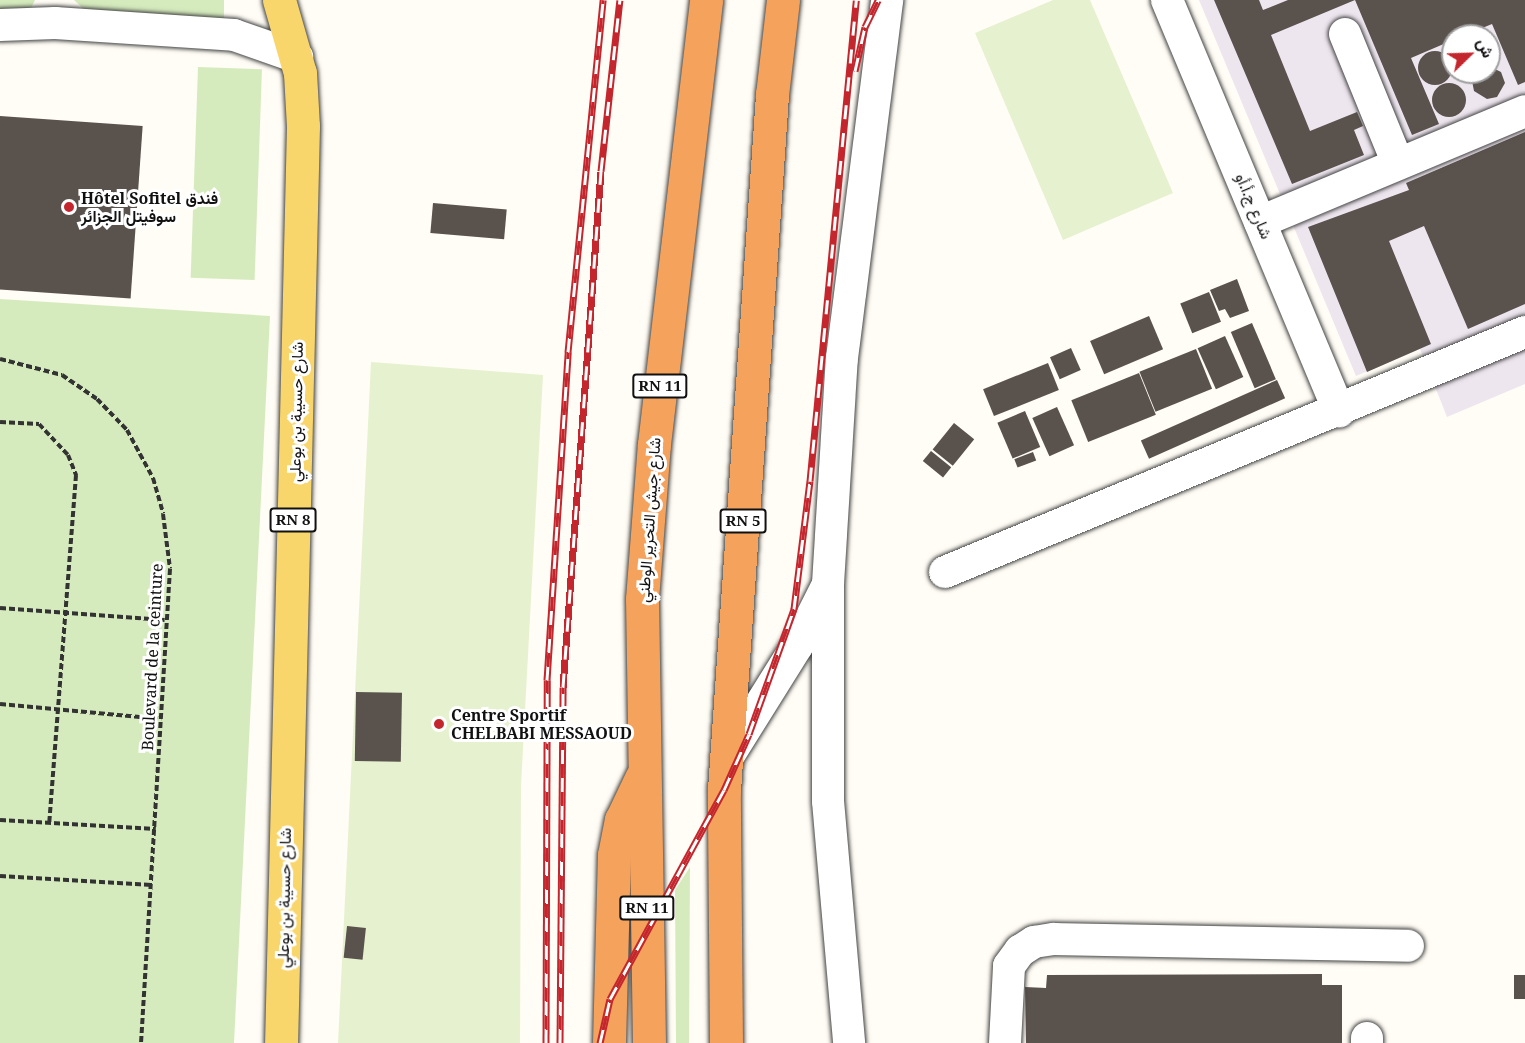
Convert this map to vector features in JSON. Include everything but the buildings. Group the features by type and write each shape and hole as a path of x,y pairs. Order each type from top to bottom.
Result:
{"highway":[{"path":"687,0 700,41"},
{"name":"شارع جيش التحرير الوطني","path":"649,1043 642,599 653,456 706,0"},
{"name":"RN 5","path":"726,1043 727,758 771,107 783,0"},
{"path":"609,1043 614,855 621,820 643,774"}],"main road":[{"name":"شارع حسيبة بن بوعلي","path":"279,0 297,57 303,126 281,1043"}],"street":[{"path":"849,1043 828,801 828,585 842,358 887,0"},
{"path":"880,49 898,0"},
{"name":"شارع ج.أ.أو","path":"1167,0 1339,412"},
{"path":"0,25 55,12 234,35 297,57"},
{"path":"1345,34 1398,164"},
{"path":"1260,222 1525,111"},
{"path":"945,572 1339,412 1525,332"},
{"path":"727,758 797,646 828,585"},
{"path":"1005,1043 1010,966 1020,951 1034,942 1054,939 1408,946"}],"path":[{"name":"Boulevard de la ceinture","path":"0,359 62,375 97,399 127,430 153,478 163,514 171,569 165,620 156,829 141,1043"},
{"path":"0,422 39,424 68,455 76,475 49,823"},
{"path":"0,608 165,620"},
{"path":"0,704 161,718"},
{"path":"0,819 156,829"},
{"path":"0,876 152,885"}],"shaded area":[{"path":"1199,0 1525,0 1525,384 1447,417 1420,349 1356,376"}],"green space":[{"path":"0,0 35,0 30,10 0,13"},
{"path":"74,0 224,0 224,20 86,11"},
{"path":"1053,0 1090,0 1173,193 1063,240 975,33"},
{"path":"198,67 262,69 255,280 191,278"},
{"path":"0,299 270,316 234,1043 0,1043"},
{"name":"Centre Sportif CHELBABI MESSAOUD","path":"371,362 543,375 521,786 520,1043 338,1043"},
{"path":"690,867 689,1043 676,1043 675,890"}],"railway":[{"path":"546,1043 547,680 568,352 603,0"},
{"path":"560,1043 563,687 601,171 620,0"},
{"path":"600,1043 610,999 724,790 749,734 794,609 810,481 856,0"},
{"path":"855,71 865,27 878,0"}],"place":[{"name":"Hôtel Sofitel فندق سوفيتل الجزائر","path":"69,207"},
{"name":"Centre Sportif CHELBABI MESSAOUD","path":"439,724"}]}
